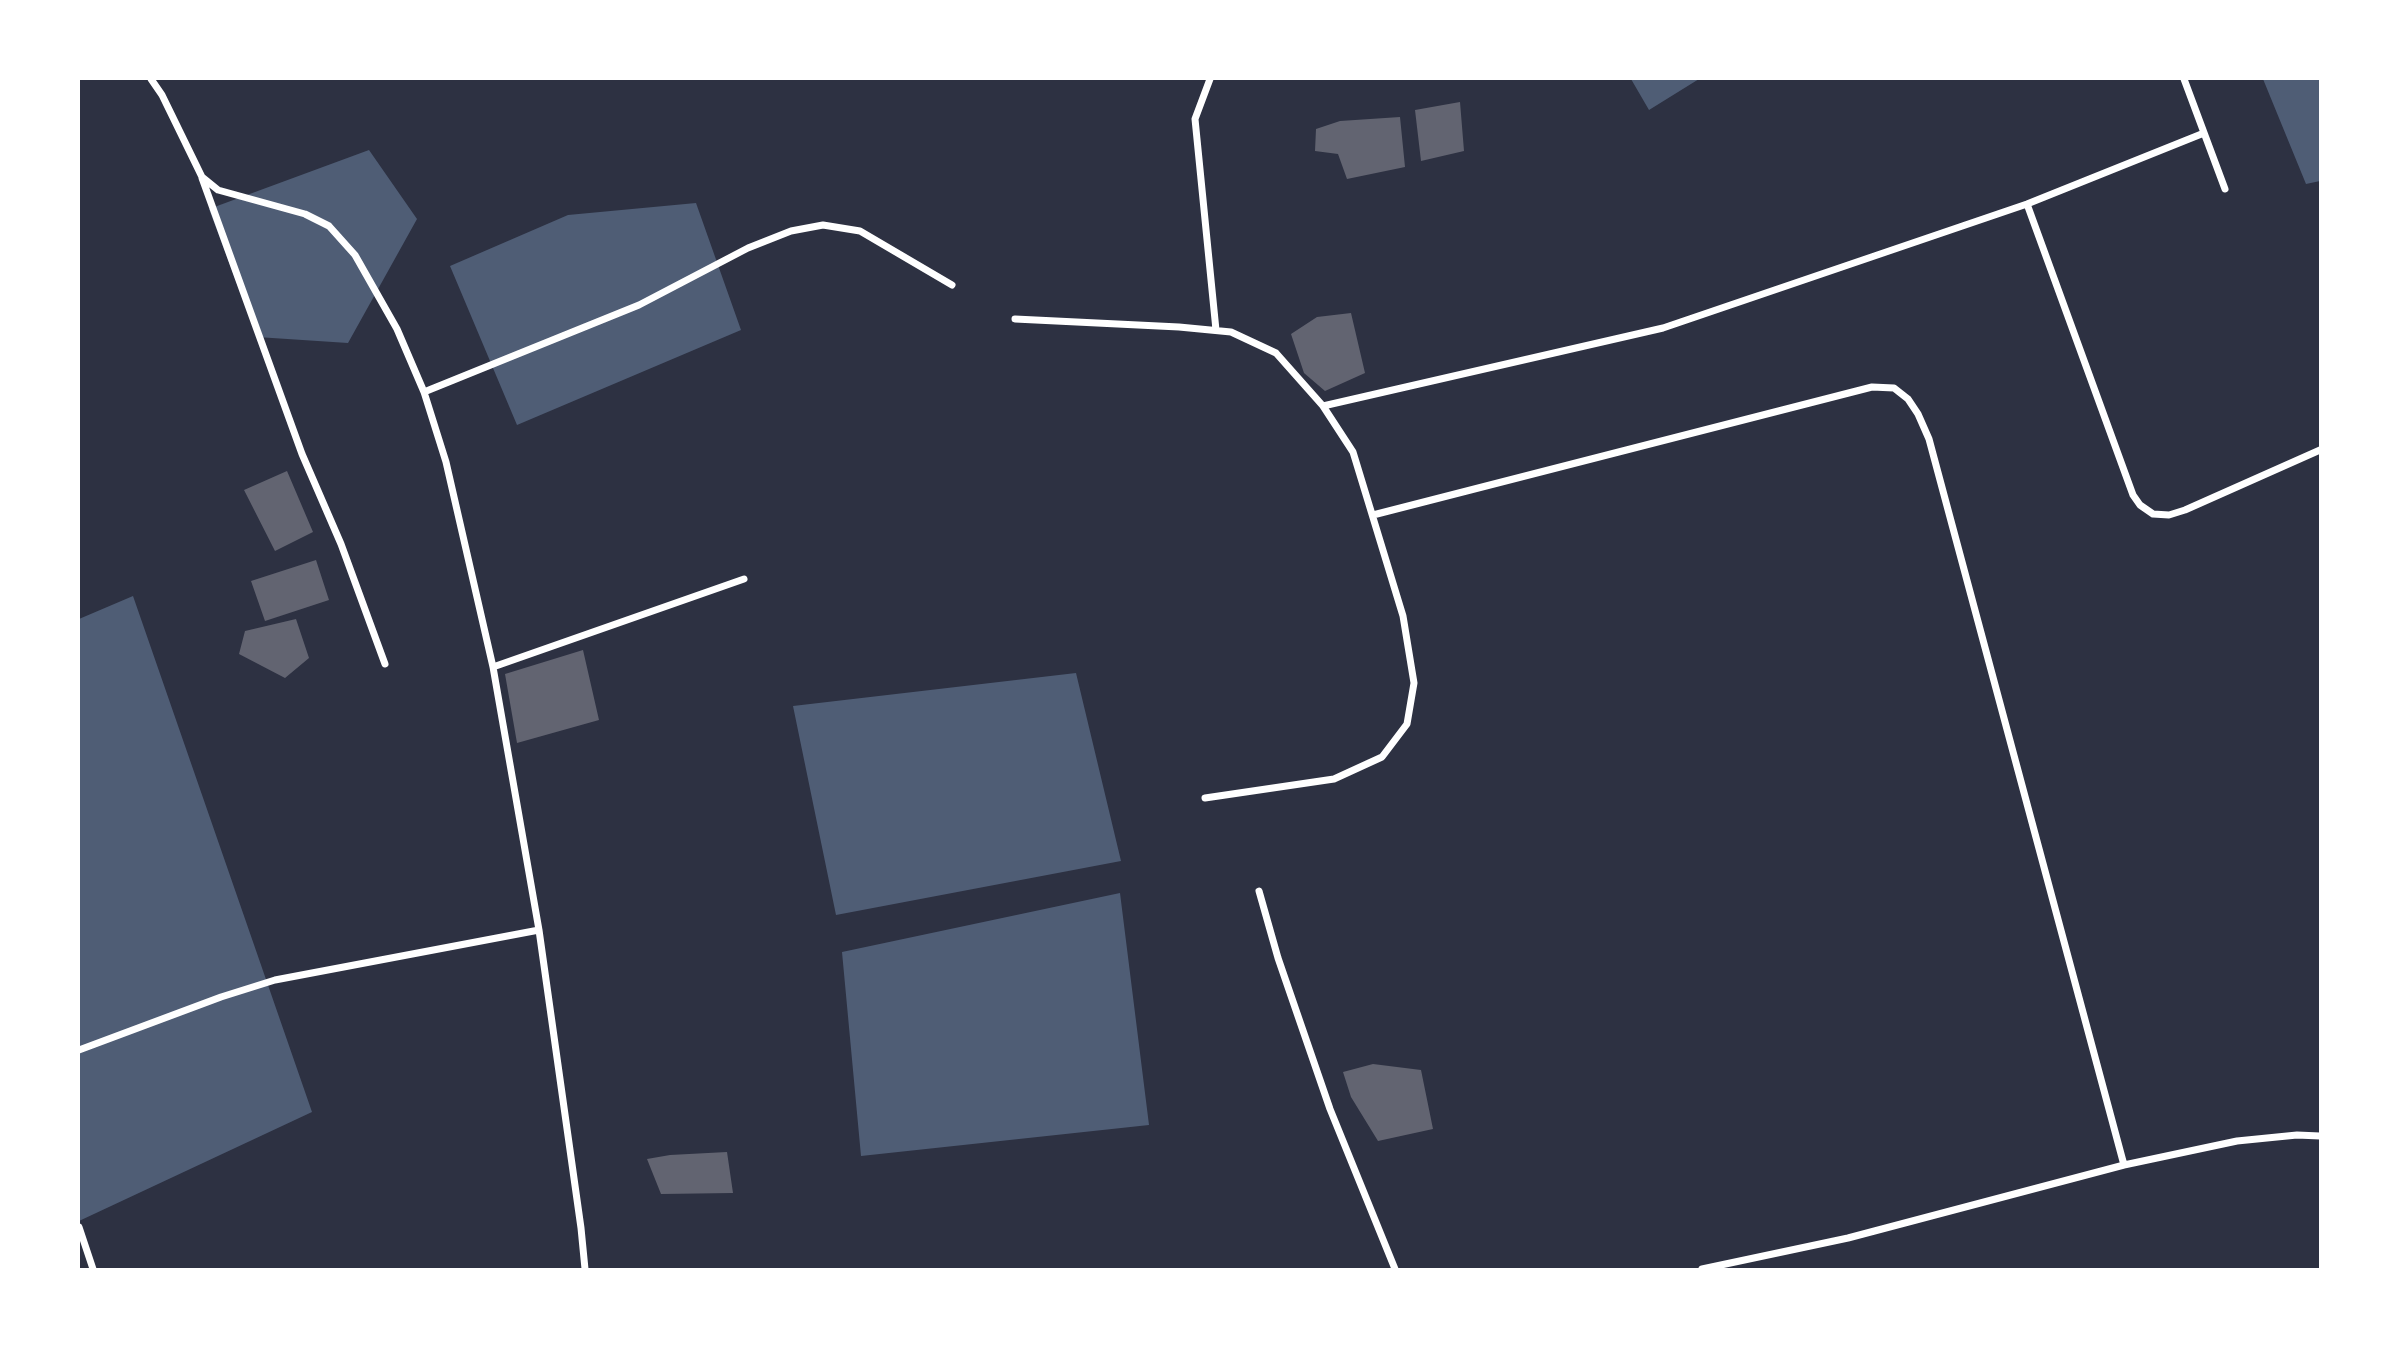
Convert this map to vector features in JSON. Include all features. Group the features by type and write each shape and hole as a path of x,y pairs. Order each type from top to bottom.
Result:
{"street":[{"path":"151,79 162,94 202,177 298,443 341,544 385,664"},
{"path":"1210,79 1195,119 1216,330"},
{"path":"2184,79 2225,189"},
{"path":"1323,405 1662,328 2027,204 2204,133"},
{"path":"202,177 218,190 305,214 329,226 355,256 397,329 424,392 446,462 493,667 539,930 582,1227 585,1269"},
{"path":"2027,204 2128,483 2140,505 2153,514 2185,510 2320,450"},
{"path":"424,392 639,305 748,248 791,231 823,225 860,231 952,285"},
{"path":"1015,319 1231,332 1276,353 1323,405 1353,452 1402,616 1414,683 1407,724 1382,757 1334,779 1205,798"},
{"path":"1373,515 1872,387 1894,388 1908,399 1929,439 2124,1165"},
{"path":"493,667 744,579"},
{"path":"1259,891 1278,958 1330,1109 1395,1269"},
{"path":"79,1050 221,997 275,980 539,930"},
{"path":"1702,1269 1847,1238 2124,1165 2237,1141 2298,1135 2320,1136"},
{"path":"79,1227 93,1269"}],"water":[{"path":"1631,79 1699,79 1649,110"},
{"path":"2263,79 2320,79 2320,181 2306,184"},
{"path":"369,150 417,219 348,343 257,337 209,209"},
{"path":"696,203 741,330 517,425 450,266 568,215"},
{"path":"133,596 312,1112 79,1221 79,619"},
{"path":"1076,673 1121,861 836,915 793,706"},
{"path":"1120,893 1149,1125 861,1156 842,952"}],"building":[{"path":"1460,102 1464,151 1421,161 1415,110"},
{"path":"1400,117 1405,167 1347,179 1338,154 1315,151 1316,129 1340,121"},
{"path":"1351,313 1365,373 1325,391 1304,373 1291,334 1317,317"},
{"path":"287,471 313,532 275,551 244,490"},
{"path":"316,560 329,600 265,621 251,581"},
{"path":"296,619 309,658 285,678 239,654 245,631"},
{"path":"583,650 599,720 517,743 505,674"},
{"path":"1373,1064 1421,1070 1433,1129 1378,1141 1351,1097 1343,1072"},
{"path":"727,1152 733,1193 661,1194 647,1159 670,1155"}]}
